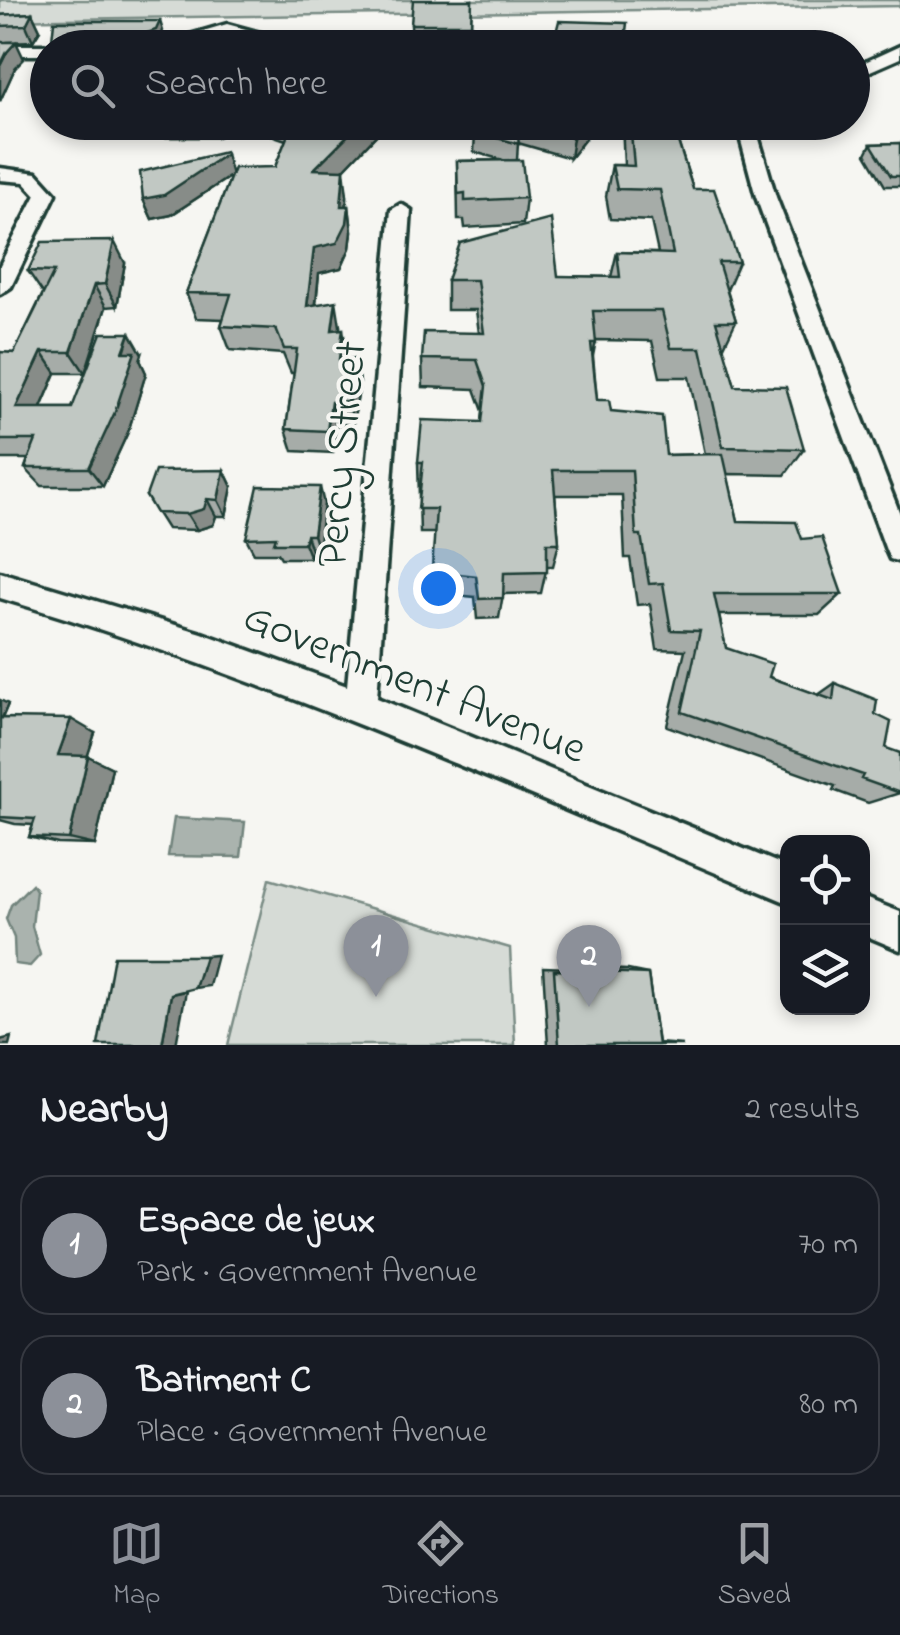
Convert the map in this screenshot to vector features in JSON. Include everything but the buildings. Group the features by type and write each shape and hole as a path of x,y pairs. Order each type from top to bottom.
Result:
{"street":[{"path":"0,50 30,50"},
{"path":"870,67 900,50"},
{"path":"749,140 766,197 900,550"},
{"path":"0,287 46,194 40,183 30,177 7,175"},
{"name":"Percy Street","path":"361,704 401,210"},
{"path":"871,474 900,473"},
{"name":"Government Avenue","path":"0,585 208,647 361,704 780,882"},
{"path":"870,919 900,931"}],"shaded area":[{"path":"0,0 900,0 900,6 0,20"},
{"path":"174,818 245,822 241,857 168,856"},
{"path":"269,879 510,948 515,1045 228,1045"},
{"path":"32,884 36,890 32,926 40,955 30,966 15,964 14,938 6,919 11,905"}],"place":[{"name":"Espace de jeux","path":"376,997"},
{"name":"Batiment C","path":"589,1007"}]}
